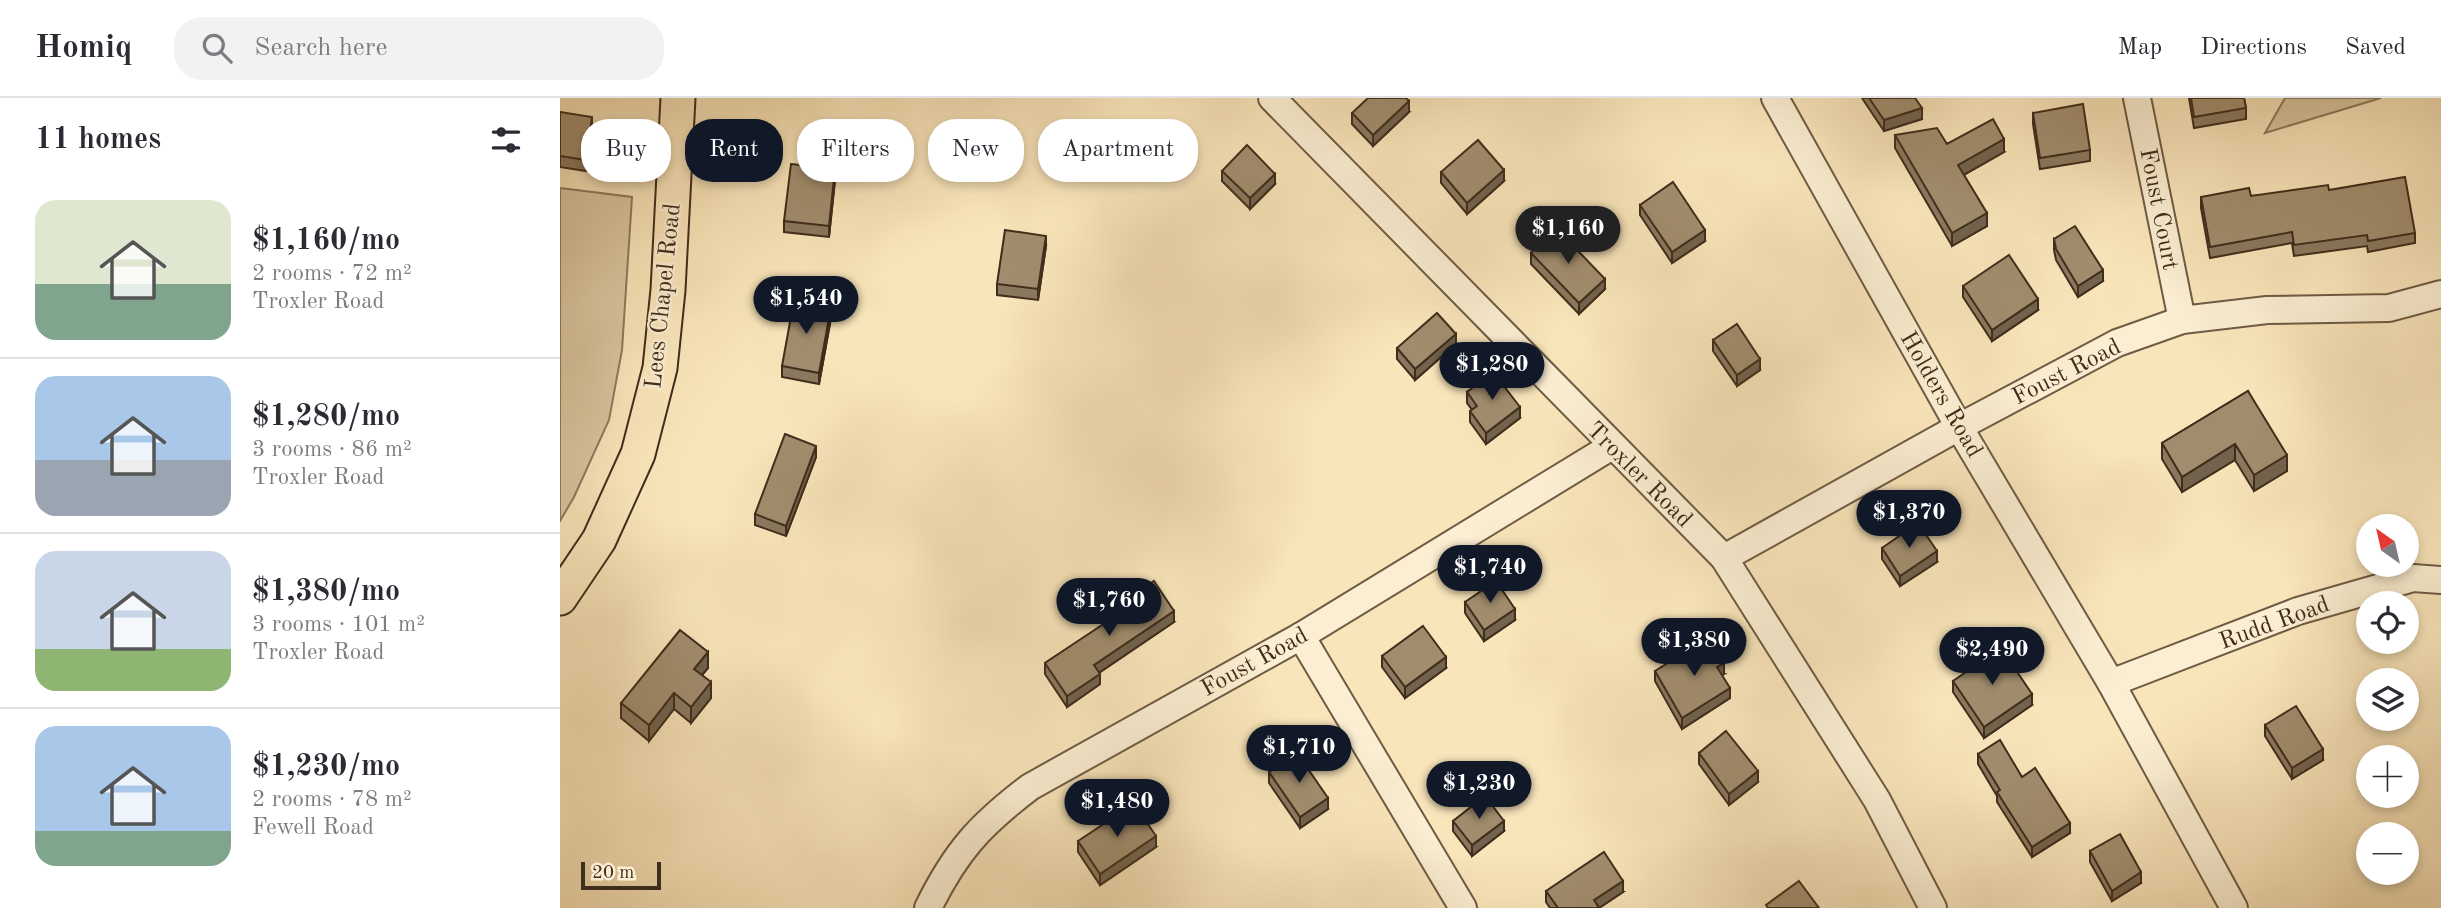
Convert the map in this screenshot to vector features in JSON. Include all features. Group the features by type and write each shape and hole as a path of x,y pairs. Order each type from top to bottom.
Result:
{"main road":[{"name":"Lees Chapel Road","path":"560,598 599,540 638,454 660,368 668,290 678,98"}],"street":[{"name":"Troxler Road","path":"1272,98 1724,558 1877,800 1933,908"},
{"name":"Holders Road","path":"1775,98 1959,427 2111,683 2234,908"},
{"name":"Foust Court","path":"2137,98 2182,320"},
{"name":"Foust Road","path":"1724,558 1959,427 2117,343 2182,320 2267,310 2389,308 2441,294"},
{"name":"Foust Road","path":"928,908 963,847 994,815 1030,788 1301,636 1612,446"},
{"name":"Rudd Road","path":"2111,683 2298,611 2413,578 2441,580"},
{"path":"1301,636 1463,908"}],"shaded area":[{"path":"2285,98 2381,98 2265,133"},
{"path":"560,188 632,197 622,350 609,420 574,497 560,521"}],"building":[{"path":"1368,98 1406,98 1409,101 1373,135 1352,113"},
{"path":"1869,98 1915,98 1922,108 1884,120"},
{"path":"2191,98 2244,98 2246,108 2194,117"},
{"path":"2083,104 2090,150 2040,158 2033,113"},
{"path":"560,112 592,117 581,119 581,159 560,156"},
{"path":"1993,119 2004,139 1958,165 1987,213 1952,233 1895,135 1937,128 1947,144"},
{"path":"1478,140 1504,170 1467,203 1441,172"},
{"path":"1247,145 1275,174 1250,198 1222,171"},
{"path":"791,164 797,165 797,182 834,182 829,226 784,221"},
{"path":"2405,177 2415,233 2368,241 2367,235 2294,245 2292,232 2210,247 2201,197 2249,188 2251,196 2328,185 2329,190"},
{"path":"1673,182 1705,230 1672,252 1640,205"},
{"path":"2075,226 2103,270 2078,286 2056,249 2054,239"},
{"path":"1557,229 1605,279 1579,303 1531,253"},
{"path":"1005,230 1046,236 1038,289 997,284"},
{"path":"2009,255 2038,299 1992,330 1963,286"},
{"path":"794,300 831,307 819,373 782,366"},
{"path":"1437,313 1456,334 1415,369 1397,348"},
{"path":"1737,324 1760,359 1737,375 1713,340"},
{"path":"1493,372 1520,407 1486,433 1470,411 1477,406 1467,392"},
{"path":"2248,391 2287,455 2254,475 2235,444 2182,477 2162,443"},
{"path":"785,434 816,446 786,526 755,514"},
{"path":"1918,523 1937,551 1900,576 1882,548"},
{"path":"1154,581 1174,611 1094,665 1100,674 1067,696 1045,663 1108,621 1104,614"},
{"path":"1496,581 1515,609 1484,630 1465,602"},
{"path":"1423,626 1446,657 1405,687 1382,656"},
{"path":"680,630 708,652 694,669 711,682 691,707 674,693 649,725 621,703"},
{"path":"1709,637 1724,663 1717,667 1730,688 1682,718 1655,671"},
{"path":"2001,648 2032,694 1984,727 1953,681"},
{"path":"2296,706 2323,749 2292,768 2265,725"},
{"path":"1726,731 1758,771 1729,794 1699,753"},
{"path":"2000,740 2022,777 2035,768 2070,823 2032,847 1997,792 2000,790 1978,754"},
{"path":"1297,753 1328,798 1300,817 1269,772"},
{"path":"1485,796 1504,821 1472,845 1453,821"},
{"path":"1134,804 1156,836 1100,874 1078,841"},
{"path":"2120,834 2141,872 2112,891 2090,851"},
{"path":"1604,852 1623,881 1594,900 1599,908 1558,908 1546,891"},
{"path":"1799,881 1819,908 1768,908 1766,905"}]}
